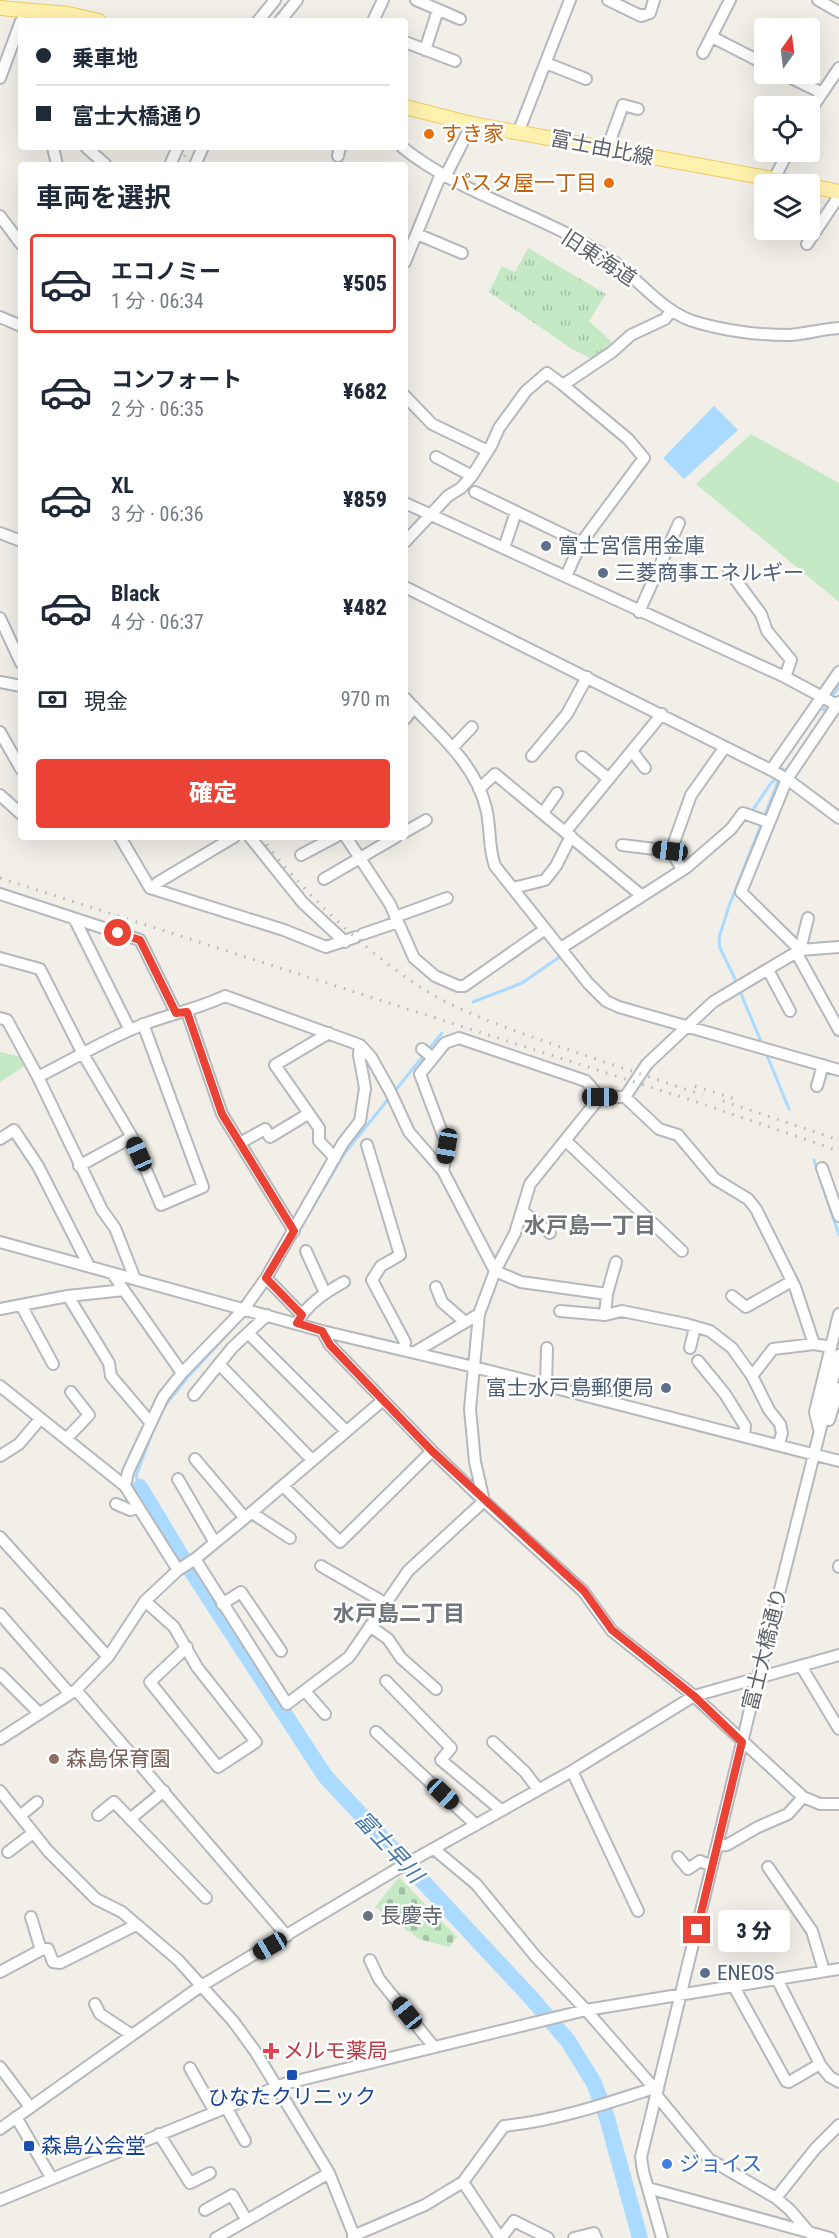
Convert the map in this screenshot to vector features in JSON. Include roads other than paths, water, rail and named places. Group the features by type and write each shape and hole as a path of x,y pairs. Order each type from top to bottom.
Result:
{"main road":[{"path":"12,0 25,15"},
{"path":"0,8 25,15 68,14 86,18"},
{"name":"富士由比線","path":"408,108 518,133 754,175"},
{"path":"820,189 839,194"}],"street":[{"path":"260,18 275,0"},
{"path":"282,18 297,0"},
{"path":"374,18 383,0"},
{"path":"416,0 460,19"},
{"path":"518,133 570,0"},
{"path":"608,0 641,16 650,13 654,0"},
{"path":"703,53 730,0"},
{"path":"818,0 839,12"},
{"path":"425,50 438,10"},
{"path":"0,78 18,33"},
{"path":"712,37 754,58"},
{"path":"408,43 455,61"},
{"path":"546,63 586,79"},
{"path":"820,96 839,68"},
{"path":"804,84 822,93"},
{"path":"607,149 623,105 638,109"},
{"path":"408,255 443,176 472,124"},
{"path":"89,150 103,162"},
{"name":"旧東海道","path":"406,150 443,176 595,250 614,262 670,311 700,324 757,333 790,335 839,328"},
{"path":"807,244 839,194"},
{"path":"0,216 18,240"},
{"path":"417,234 462,254"},
{"path":"563,385 612,352 631,335 665,319 670,311"},
{"path":"0,316 18,325"},
{"path":"408,539 448,496 461,488 472,476 499,428 526,391 547,373 628,439 644,458 581,543 566,576"},
{"path":"408,399 432,424 488,450"},
{"path":"436,457 472,476"},
{"path":"475,492 581,543"},
{"path":"408,504 785,677 838,704 786,778 741,892 798,951 839,1030"},
{"path":"504,548 516,512"},
{"path":"639,612 679,523"},
{"path":"0,533 18,540"},
{"path":"729,571 761,614 767,631 791,660 785,677"},
{"path":"408,588 772,770 839,818"},
{"path":"0,618 18,657"},
{"path":"772,770 839,672"},
{"path":"532,756 567,714 587,677"},
{"path":"0,682 18,685"},
{"path":"408,701 453,747 479,789 486,807 495,867 544,930 606,1001 619,1007 839,1070"},
{"path":"408,715 414,707"},
{"path":"513,888 545,880 556,866 568,834 662,714"},
{"path":"453,747 472,727"},
{"path":"0,732 18,764"},
{"path":"670,851 691,795 725,747"},
{"path":"632,751 645,768"},
{"path":"582,757 609,779"},
{"path":"479,789 495,774 642,896"},
{"path":"543,813 557,793"},
{"path":"0,795 18,811"},
{"path":"563,952 682,869 731,829 743,813 768,822"},
{"path":"408,830 426,820"},
{"path":"122,840 150,888 284,930 326,947 360,936 447,898"},
{"path":"157,883 229,840"},
{"path":"252,840 303,903 345,942"},
{"path":"301,855 329,840"},
{"path":"348,840 377,882 414,958 435,976 458,986 464,986 544,930"},
{"path":"324,879 391,840"},
{"path":"622,845 670,851 682,869"},
{"path":"0,894 140,940 181,1013 222,1114 294,1231"},
{"path":"798,951 808,918"},
{"path":"75,920 130,1030"},
{"path":"625,1096 647,1064 713,1002 798,951 839,947"},
{"path":"0,958 40,969 83,1054 132,1137 161,1205 203,1187 143,1024"},
{"path":"768,970 790,1011"},
{"path":"38,1077 143,1024 181,1013 225,996 329,1033 360,1046 371,1057 393,1096 409,1132 443,1171 495,1271 521,1282 607,1294"},
{"path":"0,1018 7,1020 38,1077 102,1210 115,1228 135,1279"},
{"path":"329,1033 275,1065 319,1128 320,1141 334,1158"},
{"path":"443,1171 447,1146 420,1074 427,1053 445,1042 459,1038 586,1081 600,1097"},
{"path":"125,1486 128,1472 163,1397 182,1373 253,1311 334,1158 360,1121 366,1088 359,1055 360,1046"},
{"path":"817,1086 823,1065"},
{"path":"600,1097 625,1096 659,1129 678,1135 715,1179 748,1199 756,1209 792,1281 814,1344"},
{"path":"484,1501 475,1462 470,1409 479,1314 495,1271 515,1233 530,1184 600,1097"},
{"path":"240,1143 265,1129 270,1137 308,1114"},
{"path":"0,1139 14,1130 38,1166 89,1266"},
{"path":"80,1166 132,1137"},
{"path":"566,1141 682,1251"},
{"path":"367,1145 400,1255 381,1266 372,1280 409,1351"},
{"path":"822,1168 839,1216"},
{"path":"522,1211 550,1233"},
{"path":"0,1242 253,1311 299,1319 322,1331 474,1366 839,1461"},
{"path":"306,1251 325,1293"},
{"path":"605,1315 607,1294 616,1262"},
{"path":"112,1273 182,1373"},
{"path":"270,1281 299,1319"},
{"path":"732,1296 746,1307 792,1281"},
{"path":"299,1319 325,1293 344,1282"},
{"path":"436,1287 442,1302 465,1322"},
{"path":"0,1309 68,1296 124,1290"},
{"path":"68,1296 109,1364 111,1377 150,1422"},
{"path":"21,1305 53,1364"},
{"path":"194,1395 232,1348 249,1334 253,1311"},
{"path":"560,1311 605,1315 622,1311 710,1331 732,1348 752,1376 769,1410 780,1424 782,1433 779,1444"},
{"path":"409,1351 479,1314"},
{"path":"820,1432 815,1413 835,1351 839,1314"},
{"path":"690,1348 695,1327"},
{"path":"322,1331 330,1345 432,1451 584,1591 612,1630 694,1696 803,1797 820,1804 839,1804"},
{"path":"249,1334 346,1431"},
{"path":"752,1376 773,1348 814,1344 835,1351"},
{"path":"546,1385 547,1348"},
{"name":"富士大橋通り","path":"662,2238 643,2171 642,2157 656,2091 820,1432 835,1351"},
{"path":"698,1361 725,1394 745,1426 744,1435"},
{"path":"219,1364 312,1460"},
{"path":"0,1386 125,1486 178,1570"},
{"path":"820,1432 829,1419 839,1388"},
{"path":"66,1439 90,1414 70,1392"},
{"path":"0,1739 73,1692 108,1657 145,1601 178,1570 195,1560 249,1516 382,1401"},
{"path":"0,1456 19,1444 40,1419"},
{"path":"284,1486 340,1542 432,1451"},
{"path":"195,1459 249,1516 290,1538"},
{"path":"178,1479 215,1543"},
{"path":"195,1560 287,1704 349,1657 408,1571 484,1501"},
{"path":"116,1504 130,1510 139,1508"},
{"path":"0,1537 108,1657"},
{"path":"321,1566 385,1603"},
{"path":"222,1604 242,1592 281,1651"},
{"path":"145,1601 174,1627 187,1647 197,1667 256,1742 218,1767 150,1682 187,1647"},
{"path":"0,1614 164,1791 287,1936"},
{"path":"370,1626 388,1639 401,1658 436,1689"},
{"path":"0,2129 201,1986 397,1869 572,1771 694,1696 839,1655"},
{"path":"801,1666 839,1729"},
{"path":"0,1674 39,1713"},
{"path":"386,1681 452,1748 441,1760 501,1810"},
{"path":"305,1691 325,1714"},
{"path":"376,1732 476,1824"},
{"path":"494,1742 525,1772 538,1789"},
{"path":"572,1771 638,1911"},
{"path":"130,1820 164,1791"},
{"path":"2,1797 48,1851 96,1899 122,1912 178,1960 233,2021 255,2051 329,2173 354,2237 425,2205 463,2182 504,2126 522,2124 656,2091"},
{"path":"717,1846 727,1845 758,1827 788,1814 803,1797"},
{"path":"20,1816 37,1802"},
{"path":"98,1815 114,1802 206,1898"},
{"path":"8,1852 33,1833"},
{"path":"434,1849 476,1884 536,1957 586,2010 656,2091 710,2159 776,2198 812,2235"},
{"path":"678,1857 688,1869 700,1861 712,1866"},
{"path":"768,1867 812,1931 824,1971"},
{"path":"31,1917 41,1950"},
{"path":"0,1972 41,1950 48,1949 53,1962 60,1963 136,1924"},
{"path":"370,1960 379,1979 434,2047"},
{"path":"0,2200 276,2087 586,2010 839,1969"},
{"path":"777,1978 820,2064 830,2077 839,2082"},
{"path":"733,1985 786,2081 789,2082 820,2064"},
{"path":"95,2004 100,2014 132,2035"},
{"path":"0,2067 30,2107"},
{"path":"190,2068 214,2112"},
{"path":"226,2107 245,2141"},
{"path":"16,2117 52,2179"},
{"path":"776,2198 815,2149 839,2125"},
{"path":"159,2134 190,2184 210,2172"},
{"path":"216,2238 329,2173"},
{"path":"463,2182 500,2238 514,2221 548,2238"},
{"path":"648,2188 812,2235 830,2238"},
{"path":"205,2210 232,2195 246,2220"},
{"path":"574,2238 594,2233 596,2238"}],"water":[{"path":"714,406 738,430 684,479 663,458"}],"waterway":[{"path":"831,698 839,687"},
{"path":"823,710 828,703"},
{"path":"737,983 720,948 719,938 729,906 783,769"},
{"path":"752,811 771,783 778,777"},
{"path":"473,1002 522,983 561,956"},
{"path":"739,989 762,1044"},
{"path":"428,1050 442,1033"},
{"path":"766,1053 789,1109"},
{"path":"394,1092 424,1055"},
{"path":"308,1215 344,1154 390,1097"},
{"path":"814,1160 818,1173"},
{"path":"820,1179 839,1235"},
{"path":"274,1274 298,1233"},
{"path":"163,1408 187,1378 246,1314"},
{"path":"140,1487 136,1476 153,1430"},
{"name":"富士早川","path":"140,1487 177,1549 325,1776 534,2001 568,2041 594,2083 607,2118 640,2238"}],"railway":[{"path":"275,18 289,0"},
{"path":"182,162 188,150"},
{"path":"263,840 319,903 364,945 411,981 435,996 507,1028 703,1095"},
{"path":"0,878 700,1103 839,1151"},
{"path":"695,1086 735,1099"},
{"path":"723,1101 839,1140"}],"place":[{"name":"すき家","path":"429,134"},
{"name":"パスタ屋一丁目","path":"609,183"},
{"name":"富士宮信用金庫","path":"546,546"},
{"name":"三菱商事エネルギー","path":"603,573"},
{"name":"富士水戸島郵便局","path":"666,1388"},
{"name":"森島保育園","path":"54,1759"},
{"name":"長慶寺","path":"368,1916"},
{"name":"ENEOS","path":"705,1973"},
{"name":"メルモ薬局","path":"271,2051"},
{"name":"ひなたクリニック","path":"292,2075"},
{"name":"森島公会堂","path":"29,2146"},
{"name":"ジョイス","path":"667,2164"}],"district":[{"name":"水戸島一丁目","path":"590,1225"},
{"name":"水戸島二丁目","path":"399,1613"}]}
